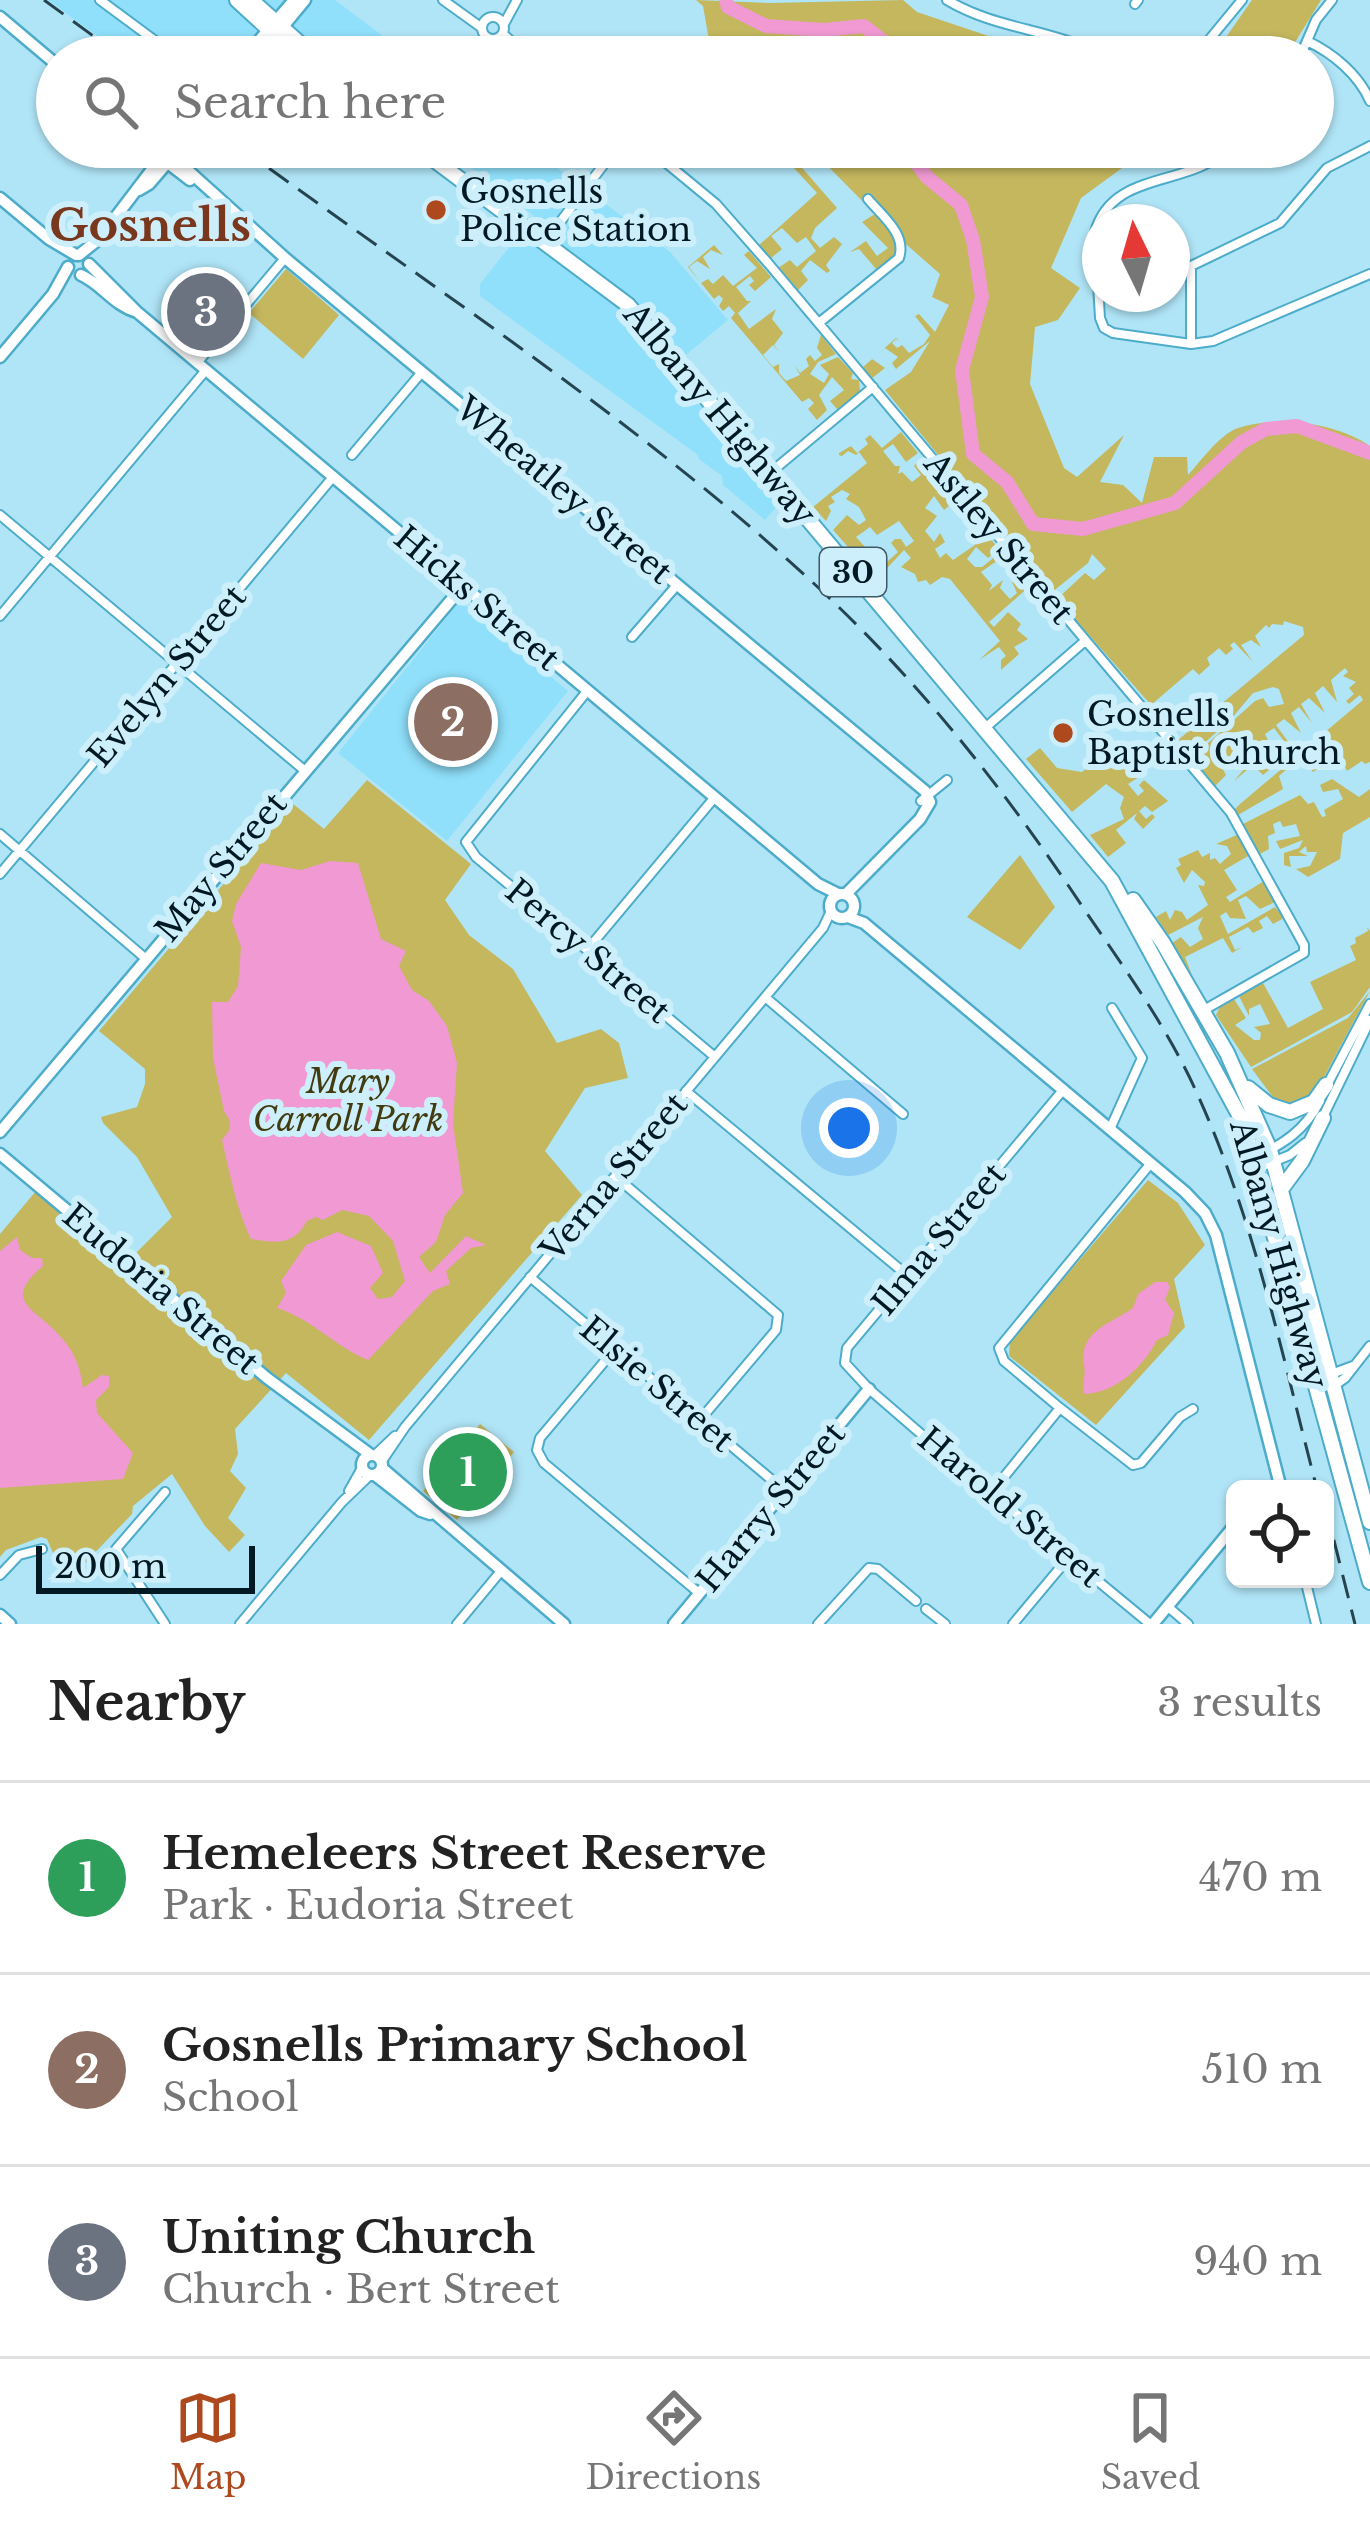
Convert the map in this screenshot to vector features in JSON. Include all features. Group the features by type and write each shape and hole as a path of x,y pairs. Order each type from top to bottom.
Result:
{"highway":[{"path":"237,0 286,36"},
{"path":"251,0 282,36"},
{"name":"Albany Highway","path":"445,168 594,271 628,305 1112,881 1231,1095 1370,1522"},
{"name":"Albany Highway","path":"456,168 546,240"},
{"name":"Albany Highway","path":"1112,881 1126,891 1155,931 1203,1011 1240,1079 1272,1156 1370,1582"},
{"path":"1240,1079 1256,1097 1290,1112 1313,1102 1326,1085"},
{"path":"1282,1188 1302,1161 1323,1118"}],"street":[{"path":"100,0 149,36"},
{"path":"271,36 293,0"},
{"path":"268,36 305,0"},
{"path":"447,0 507,36"},
{"path":"447,0 482,28 485,36 517,0"},
{"path":"946,0 978,19 1056,36"},
{"path":"1212,36 1238,4 1225,0"},
{"path":"1309,36 1332,0"},
{"path":"0,17 36,47"},
{"path":"482,28 497,27"},
{"path":"497,27 503,36"},
{"path":"1334,58 1370,101"},
{"path":"1334,165 1370,146"},
{"path":"1353,157 1370,158"},
{"path":"0,357 156,168"},
{"name":"Wheatley Street","path":"184,168 285,259 909,780 925,799"},
{"path":"546,240 599,168"},
{"name":"Astley Street","path":"671,168 716,204 820,322 1231,813 1304,945 1304,953 1203,1011"},
{"path":"1192,168 1121,194 1096,226 1104,328 1191,344 1228,337 1370,274"},
{"path":"1191,344 1191,266 1280,223 1327,168"},
{"name":"Hicks Street","path":"0,198 117,304 137,312 843,906"},
{"path":"820,322 899,258 899,235 868,199"},
{"path":"0,616 285,259"},
{"path":"352,454 423,371"},
{"path":"770,473 873,387"},
{"name":"Evelyn Street","path":"0,874 333,477"},
{"path":"0,515 304,770"},
{"name":"May Street","path":"0,1132 459,583"},
{"path":"632,637 677,585"},
{"path":"985,728 1085,641"},
{"name":"Percy Street","path":"588,690 466,842 476,856 715,1057"},
{"name":"Verna Street","path":"240,1624 861,882 927,810 925,799 947,780"},
{"path":"587,950 716,796"},
{"path":"0,834 145,958"},
{"path":"843,906 1151,1163 1204,1213 1222,1254 1283,1480"},
{"path":"765,998 903,1114"},
{"path":"1272,1156 1317,1108 1370,1004"},
{"path":"1110,1129 1142,1058 1112,1007"},
{"path":"1256,1162 1300,1148 1323,1118 1370,1020"},
{"name":"Ilma Street","path":"869,1390 849,1371 846,1351 1064,1090"},
{"path":"686,1091 908,1276"},
{"name":"Eudoria Street","path":"0,1154 324,1424 421,1511 434,1515 564,1624"},
{"path":"1151,1163 999,1348 1004,1361 1132,1465 1141,1462 1180,1417 1193,1409"},
{"path":"615,1176 778,1315 776,1330 700,1420"},
{"name":"Elsie Street","path":"530,1277 785,1491"},
{"path":"1324,1384 1354,1366 1370,1346"},
{"path":"615,1349 540,1438 537,1450 544,1463 699,1593"},
{"name":"Harry Street","path":"674,1624 869,1390"},
{"name":"Harold Street","path":"869,1390 1151,1624"},
{"path":"991,1493 1060,1408"},
{"path":"165,1492 116,1549 165,1624"},
{"path":"1151,1624 1226,1536"},
{"path":"0,1575 19,1555 42,1549"},
{"path":"1013,1624 1070,1556"},
{"path":"818,1624 868,1568 878,1569 916,1601"},
{"path":"457,1624 501,1571"},
{"path":"1307,1588 1316,1624"},
{"path":"1167,1606 1188,1624"},
{"path":"926,1609 945,1624"},
{"path":"0,1615 10,1624"}],"shaded area":[{"path":"48,0 335,0 383,36 303,36 269,29 262,36 97,36"},
{"path":"471,168 557,168 670,252 728,320 669,369 781,502 765,520 723,485 722,476 698,455 480,296 480,284 534,216"},
{"path":"460,601 568,691 447,841 338,753"},
{"path":"330,861 358,863 381,939 406,951 399,966 412,990 429,1001 447,1026 457,1063 453,1124 463,1193 445,1215 436,1242 419,1257 430,1273 466,1236 486,1245 471,1248 446,1271 450,1284 433,1291 368,1360 277,1308 286,1293 281,1281 306,1245 337,1232 371,1246 383,1273 370,1288 378,1299 392,1297 405,1281 393,1241 369,1216 342,1210 323,1220 307,1221 296,1235 283,1241 251,1239 222,1140 230,1121 213,1058 212,1002 228,1002 238,986 241,947 232,921 236,904 261,863 301,870"},
{"path":"17,1237 20,1250 42,1258 43,1266 24,1288 26,1304 70,1348 83,1388 102,1375 109,1376 109,1387 96,1400 97,1413 133,1453 123,1479 0,1488 0,1251"},
{"path":"1155,1282 1167,1282 1170,1287 1165,1300 1174,1313 1168,1335 1157,1340 1127,1377 1107,1389 1084,1394 1084,1353 1091,1336 1133,1308 1138,1294"}],"green space":[{"path":"696,0 903,0 917,12 988,36 708,36 703,6"},
{"path":"1252,0 1321,0 1299,36 1227,36"},
{"path":"794,168 802,168 837,208 811,238 820,248 834,237 842,244 826,265 827,273 810,260 801,271 808,280 798,290 778,268 790,260 797,267 816,251 806,237 797,243 782,228 771,236 782,249 770,259 758,246 817,193"},
{"path":"830,168 1122,168 1081,198 1051,268 1080,288 1058,320 1035,327 1030,384 1064,468 1077,477 1124,435 1100,482 1123,485 1142,503 1154,457 1187,457 1188,475 1231,431 1254,424 1307,424 1341,432 1370,446 1370,762 1362,761 1347,771 1340,755 1313,772 1304,761 1296,761 1279,776 1283,789 1238,815 1234,810 1240,804 1363,700 1360,695 1349,704 1346,701 1354,694 1349,688 1356,682 1343,676 1348,672 1345,668 1331,680 1337,702 1323,686 1315,693 1325,713 1309,698 1301,704 1312,723 1299,707 1291,713 1301,733 1284,719 1276,725 1287,745 1274,728 1265,734 1275,755 1259,741 1251,747 1265,767 1272,761 1275,765 1263,775 1253,765 1234,781 1245,768 1234,755 1220,764 1226,775 1215,786 1195,763 1200,755 1196,754 1255,701 1263,698 1269,707 1284,704 1279,689 1253,693 1192,754 1178,740 1304,635 1303,627 1284,621 1283,625 1266,625 1255,636 1261,647 1251,640 1241,645 1253,662 1234,642 1226,655 1219,648 1207,658 1210,665 1199,675 1193,669 1151,705 1057,599 1085,573 1094,580 1106,569 1092,554 1088,563 1051,593 885,390 911,372 930,341 896,369 892,363 898,357 885,348 877,355 896,338 900,341 892,343 909,353 924,344 930,335 915,316 919,314 935,332 949,305 932,297 940,274 899,238 898,251 877,270 859,249 850,252 866,241 877,256 888,248 862,222 875,214"},
{"path":"714,245 723,255 711,250 703,257 710,269 697,261 689,267 701,283 688,267"},
{"path":"749,251 771,277 755,291 749,285 754,281 750,276 736,287 751,301 738,313 749,329 776,309 772,319 783,333 774,345 779,352 773,345 763,355 773,367 779,364 786,381 800,375 794,364 800,373 809,366 806,359 810,355 815,361 822,355 817,348 821,335 836,354 818,362 810,374 824,383 829,374 820,365 838,357 853,373 851,379 859,380 860,391 838,410 830,401 844,390 832,377 819,395 827,410 817,420 808,409 814,403 809,398 802,402 731,318 735,313 729,306 723,311 719,306 723,299 719,295 714,299 701,283 708,279 713,284 723,275 733,286 757,268 744,255"},
{"path":"286,269 339,315 303,359 249,313"},
{"path":"872,359 885,368 871,379 862,368"},
{"path":"901,432 918,453 906,462 893,444 883,451 900,466 898,474 902,472 912,482 921,475 914,466 922,458 957,499 944,510 934,496 925,508 937,516 925,531 934,542 940,533 945,542 935,549 940,558 946,553 953,560 975,545 969,532 978,524 999,549 988,558 976,547 967,559 982,567 997,555 1001,558 981,572 992,585 989,591 1003,580 1000,588 1010,599 1017,593 1012,582 1021,574 1031,585 989,622 994,627 1008,612 1028,639 1014,647 1019,654 1001,670 1006,656 999,647 979,660 1000,641 950,579 942,577 930,585 926,580 918,582 915,574 901,567 911,558 904,550 876,580 860,562 877,549 887,562 898,552 891,543 895,539 906,547 914,541 899,521 877,535 870,527 856,537 866,548 857,557 833,530 847,515 859,525 866,520 859,507 846,499 850,494 842,490 831,497 835,502 828,506 831,511 826,521 813,507 867,463 859,452 856,455 848,451 842,456 839,453 851,446 857,453 868,444 865,439 870,435 882,448"},
{"path":"1040,748 1057,768 1082,772 1106,753 1126,769 1145,749 1137,760 1147,772 1128,784 1138,796 1144,791 1139,785 1144,780 1168,801 1152,812 1145,806 1139,811 1146,819 1155,817 1143,829 1134,819 1137,813 1116,830 1126,843 1108,857 1090,835 1124,819 1120,808 1124,797 1106,784 1072,812 1026,759"},
{"path":"1332,779 1359,797 1370,789 1370,817 1343,833 1340,859 1308,877 1296,869 1310,866 1317,852 1307,852 1306,846 1299,852 1308,856 1289,856 1291,867 1284,865 1284,853 1299,848 1303,840 1280,849 1276,841 1300,836 1296,824 1283,827 1280,821 1268,836 1269,849 1260,854 1243,824 1300,795 1326,816 1324,810 1343,799 1338,789 1323,792 1320,785"},
{"name":"Mary Carroll Park","path":"367,780 471,864 445,900 469,935 513,969 557,1043 601,1029 619,1043 628,1078 585,1088 545,1151 582,1195 369,1440 286,1373 235,1429 238,1454 230,1471 246,1488 228,1518 245,1535 229,1552 205,1526 172,1474 133,1506 132,1514 84,1564 62,1574 47,1539 41,1537 6,1550 0,1557 0,1234 36,1191 122,1267 172,1217 137,1157 103,1123 101,1117 137,1107 145,1069 99,1031 292,803 324,829"},
{"path":"1239,834 1250,855 1224,870 1237,890 1226,897 1230,902 1264,881 1275,902 1260,909 1246,896 1238,900 1246,919 1230,918 1226,912 1220,916 1228,934 1275,907 1284,918 1273,924 1267,916 1259,921 1263,928 1253,933 1248,927 1229,937 1235,950 1242,947 1232,953 1223,938 1185,957 1192,975 1172,943 1181,937 1190,947 1203,939 1198,928 1203,917 1168,935 1156,917 1166,911 1170,920 1175,910 1187,920 1208,905 1198,885 1205,882 1192,870 1184,883 1176,868 1181,865 1178,859 1198,850 1202,857 1210,853 1210,860 1215,858 1220,864 1231,854 1227,846 1216,844"},
{"path":"1020,855 1055,907 1020,950 967,917"},
{"path":"1367,927 1370,987 1352,1012 1251,1067 1216,1015 1220,1007 1234,999 1246,1018 1235,1025 1254,1040 1260,1040 1261,1033 1254,1027 1270,1024 1260,1004 1249,1009 1249,1016 1239,996 1263,983 1288,1028 1323,1009 1310,982 1356,960 1350,946"},
{"path":"1370,991 1316,1092 1294,1109 1275,1100 1252,1069 1348,1018"},
{"path":"1148,1180 1178,1203 1205,1245 1174,1279 1185,1327 1096,1425 1009,1356 1010,1341"},
{"path":"480,1424 514,1452 457,1520 423,1491"}],"waterway":[{"path":"726,0 728,7 766,26 824,30 864,26 877,36"},
{"path":"920,168 961,205 973,240 982,297 962,370 973,454 1007,482 1033,524 1083,529 1175,503 1242,442 1266,429 1297,426 1370,453"}],"railway":[{"path":"44,0 93,36"},
{"path":"269,168 684,472 823,592 895,664 961,742 1024,822 1128,973 1196,1091 1251,1237 1315,1480"},
{"path":"1334,1541 1355,1624"}],"place":[{"name":"Gosnells Police Station","path":"436,210"},
{"name":"Uniting Church","path":"206,312"},
{"name":"Gosnells Primary School","path":"453,722"},
{"name":"Gosnells Baptist Church","path":"1063,733"},
{"name":"Hemeleers Street Reserve","path":"468,1472"}],"district":[{"name":"Gosnells","path":"150,225"}]}
